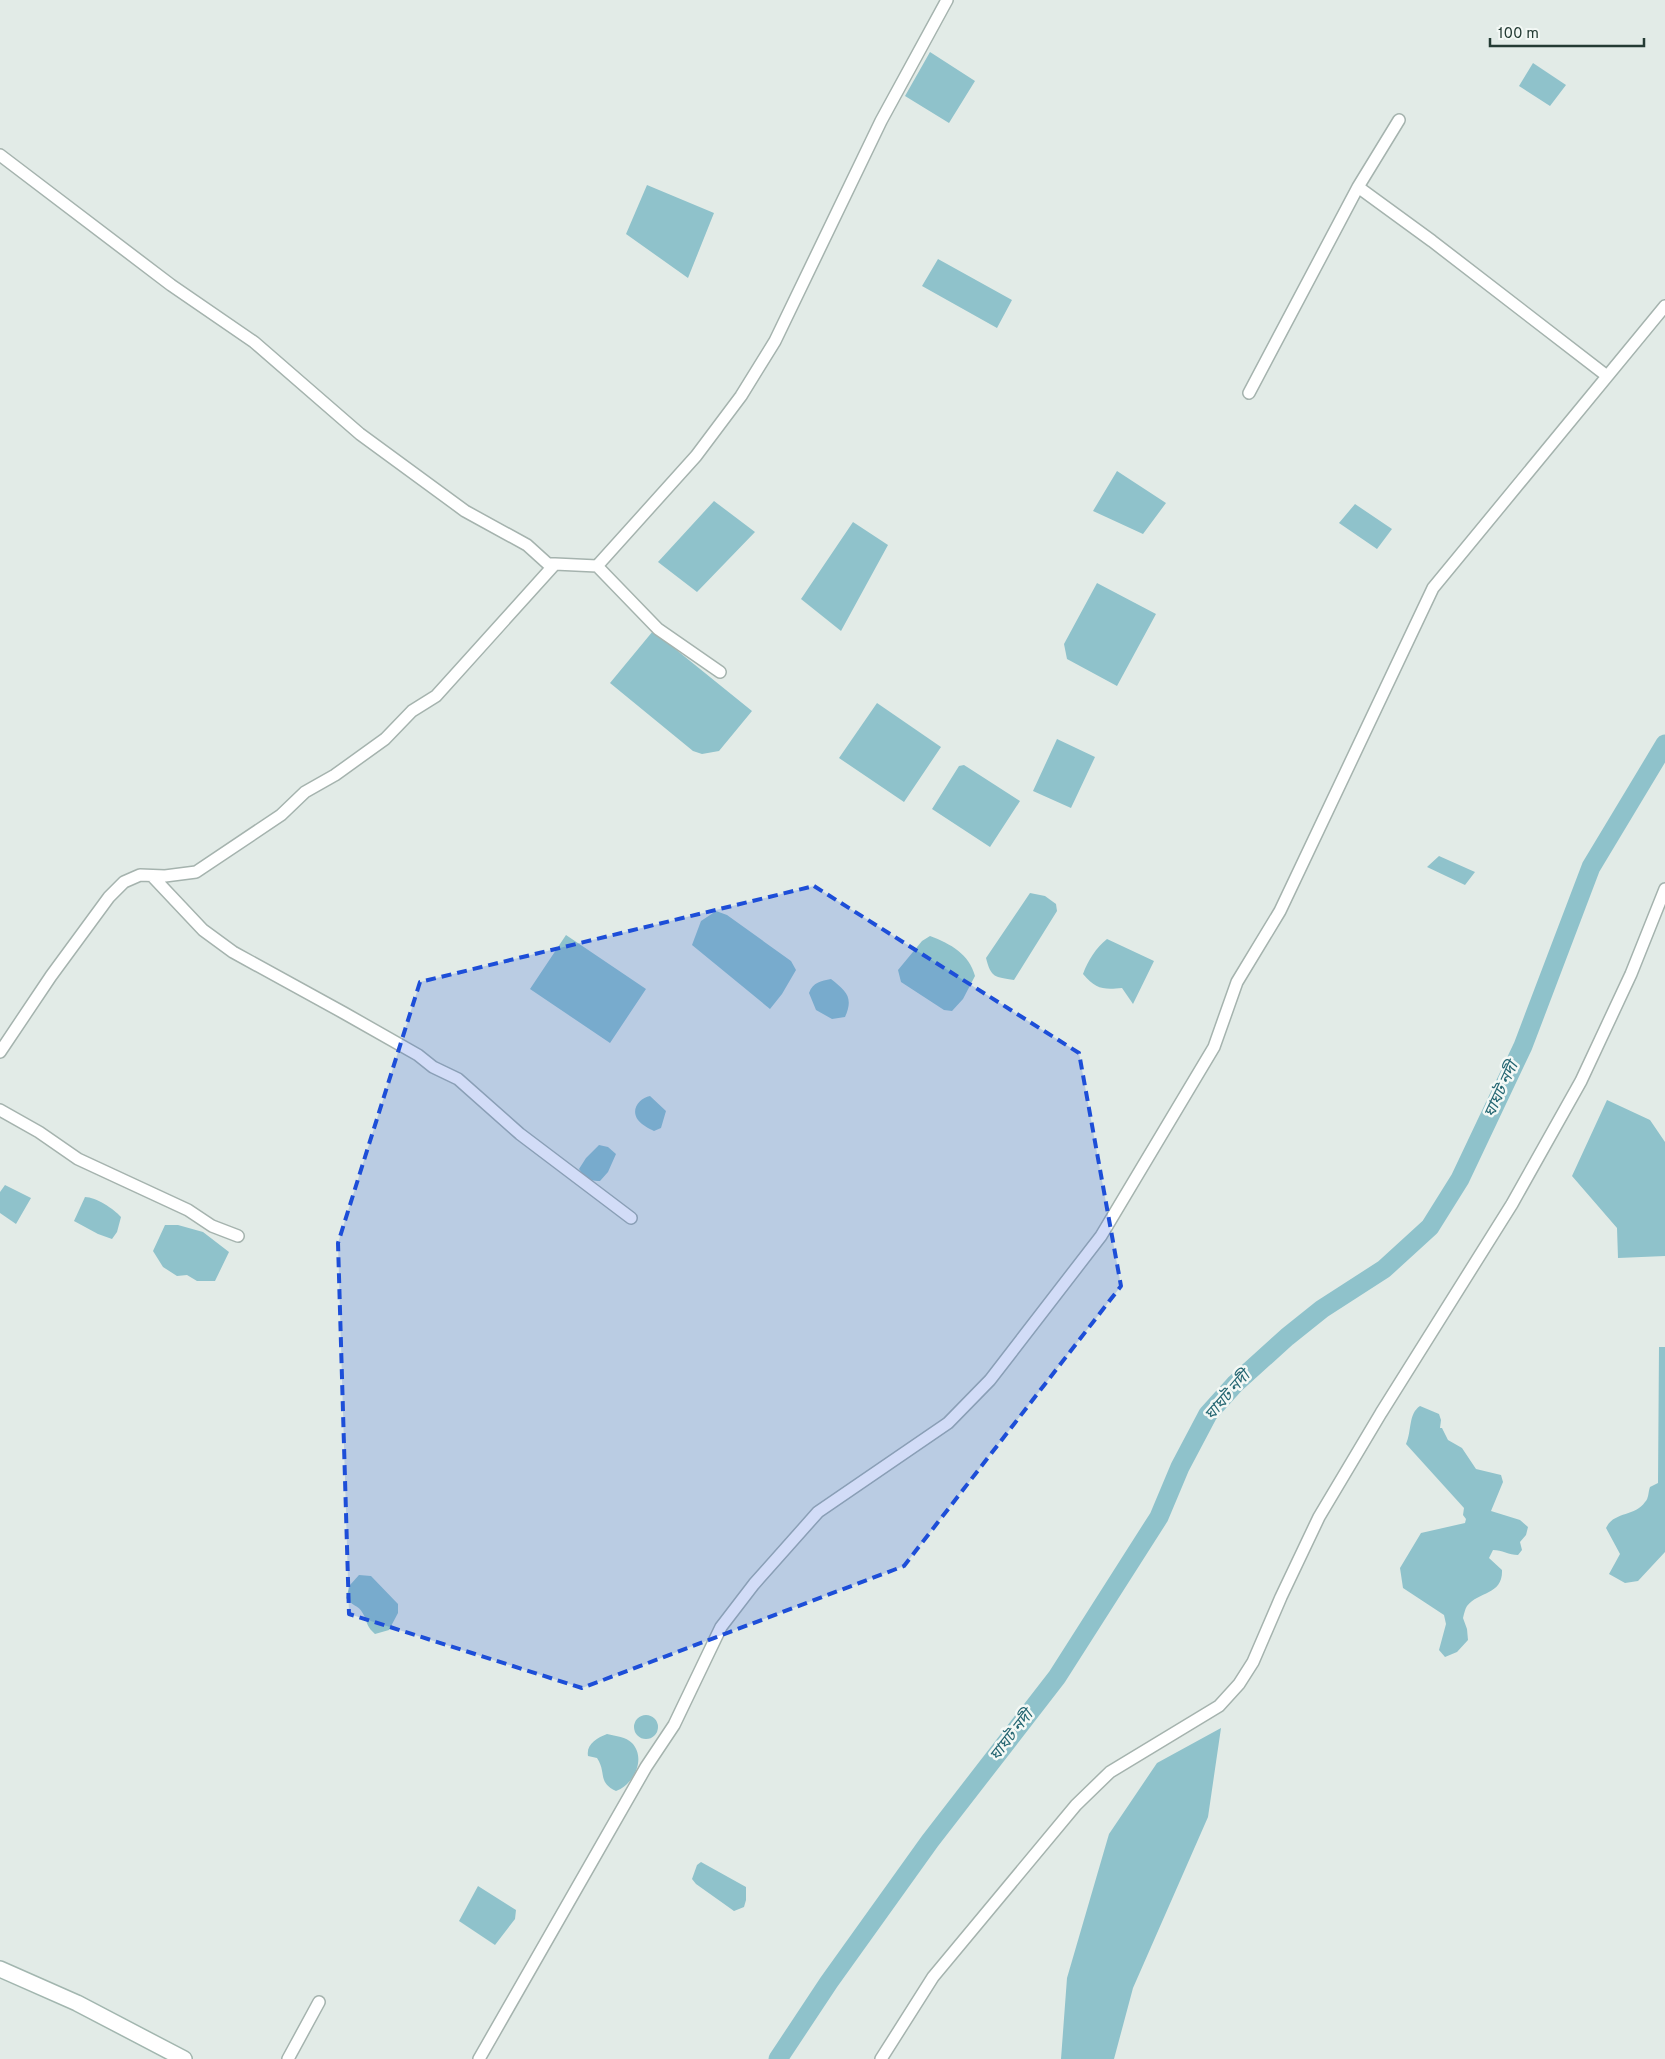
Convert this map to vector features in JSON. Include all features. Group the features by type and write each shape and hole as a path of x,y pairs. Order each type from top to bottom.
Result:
{"main road":[{"path":"0,1969 77,2003 184,2059"}],"street":[{"path":"597,566 696,456 741,396 775,341 880,120 947,0"},
{"path":"1249,393 1358,187 1399,120"},
{"path":"0,155 171,284 254,342 376,446 465,511 527,545 548,564 597,566 658,629 720,672"},
{"path":"1358,187 1440,247 1607,376"},
{"path":"479,2059 646,1768 674,1725 721,1627 754,1584 818,1512 948,1423 990,1380 1101,1236 1214,1047 1237,982 1280,911 1433,588 1665,306"},
{"path":"0,1052 51,976 110,897 124,882 140,875 153,877 196,872 281,815 305,792 335,775 385,739 412,711 436,696 555,564"},
{"path":"153,877 203,930 232,952 418,1055 433,1067 458,1079 520,1134 631,1218"},
{"path":"881,2059 933,1977 1023,1866 1076,1805 1110,1772 1219,1706 1248,1669 1319,1517 1381,1412 1512,1204 1581,1081 1631,974 1665,889"},
{"path":"0,1110 39,1132 78,1159 188,1210 212,1226 238,1236"},
{"path":"288,2059 319,2002"}],"highlighted area":[{"path":"814,886 1079,1053 1121,1286 904,1566 582,1688 349,1614 338,1243 420,982"}],"water":[{"path":"930,52 975,81 949,123 905,96"},
{"path":"1533,63 1566,85 1550,106 1519,86"},
{"path":"647,185 714,213 688,278 626,234"},
{"path":"938,259 1012,300 997,328 922,286"},
{"path":"1117,471 1166,503 1143,534 1093,511"},
{"path":"714,501 755,532 697,592 658,562"},
{"path":"1355,504 1392,529 1377,549 1339,523"},
{"path":"853,522 888,545 841,631 801,599"},
{"path":"1097,583 1156,614 1117,686 1067,659 1064,644"},
{"path":"653,631 752,711 719,751 702,754 693,751 610,683"},
{"path":"877,703 941,747 904,802 839,758"},
{"path":"1057,739 1095,757 1071,808 1033,791"},
{"path":"964,765 1020,801 990,847 932,809 959,766"},
{"path":"1439,856 1475,872 1465,885 1427,867"},
{"path":"1030,893 1045,896 1056,904 1057,911 1014,980 998,977 992,973 986,958"},
{"path":"716,911 727,915 791,961 796,970 782,994 770,1009 692,945 701,921"},
{"path":"566,935 646,989 610,1043 530,989"},
{"path":"930,936 952,946 964,956 975,976 963,999 952,1011 944,1010 901,982 898,970 922,941"},
{"path":"1107,939 1154,961 1133,1004 1122,988 1110,989 1096,986 1083,974 1099,946"},
{"path":"831,979 847,995 849,1004 845,1017 832,1019 816,1010 809,993 815,984"},
{"path":"650,1096 666,1111 661,1128 654,1131 639,1122 635,1112 637,1105 643,1099"},
{"path":"1607,1100 1650,1120 1665,1142 1665,1256 1618,1258 1617,1228 1572,1176"},
{"path":"599,1145 608,1147 616,1154 608,1172 600,1181 594,1181 579,1169 586,1158"},
{"path":"5,1185 31,1198 16,1224 0,1213 0,1192"},
{"path":"85,1197 104,1204 121,1217 117,1232 112,1239 74,1221"},
{"path":"165,1225 178,1225 203,1232 229,1252 215,1281 197,1281 187,1275 177,1276 163,1267 153,1251"},
{"path":"1659,1347 1665,1347 1665,1552 1638,1581 1625,1583 1609,1574 1620,1554 1606,1528 1619,1516 1641,1507 1647,1499 1650,1487 1658,1483"},
{"path":"1420,1406 1439,1414 1441,1420 1440,1428 1442,1428 1448,1440 1462,1448 1476,1469 1501,1475 1503,1482 1491,1511 1520,1520 1528,1527 1526,1535 1520,1542 1522,1550 1518,1555 1493,1550 1489,1558 1502,1570 1499,1584 1467,1606 1463,1618 1468,1640 1457,1652 1445,1657 1439,1650 1446,1624 1444,1615 1403,1588 1400,1568 1421,1533 1465,1523 1466,1519 1463,1515 1464,1508 1406,1444 1412,1418 1416,1409"},
{"path":"359,1575 371,1576 398,1604 398,1613 389,1630 375,1634 361,1610 346,1598 350,1585"},
{"path":"646,1715 655,1718 658,1727 655,1736 646,1739 637,1736 634,1727 637,1718"},
{"path":"1221,1728 1208,1817 1133,1988 1114,2059 1061,2059 1067,1978 1109,1834 1157,1763"},
{"path":"607,1734 630,1741 636,1749 638,1756 636,1771 628,1783 616,1791 610,1788 604,1781 602,1768 597,1758 588,1756 590,1745"},
{"path":"701,1862 746,1887 744,1907 734,1911 696,1884 692,1879 697,1865"},
{"path":"478,1886 516,1910 515,1919 495,1945 459,1921"}],"waterway":[{"name":"ঘাঘট নদী","path":"778,2059 829,1982 930,1841 1057,1677 1159,1517 1180,1467 1208,1414 1235,1384 1287,1337 1322,1309 1384,1269 1430,1227 1460,1179 1523,1046 1591,867 1665,744"}]}
